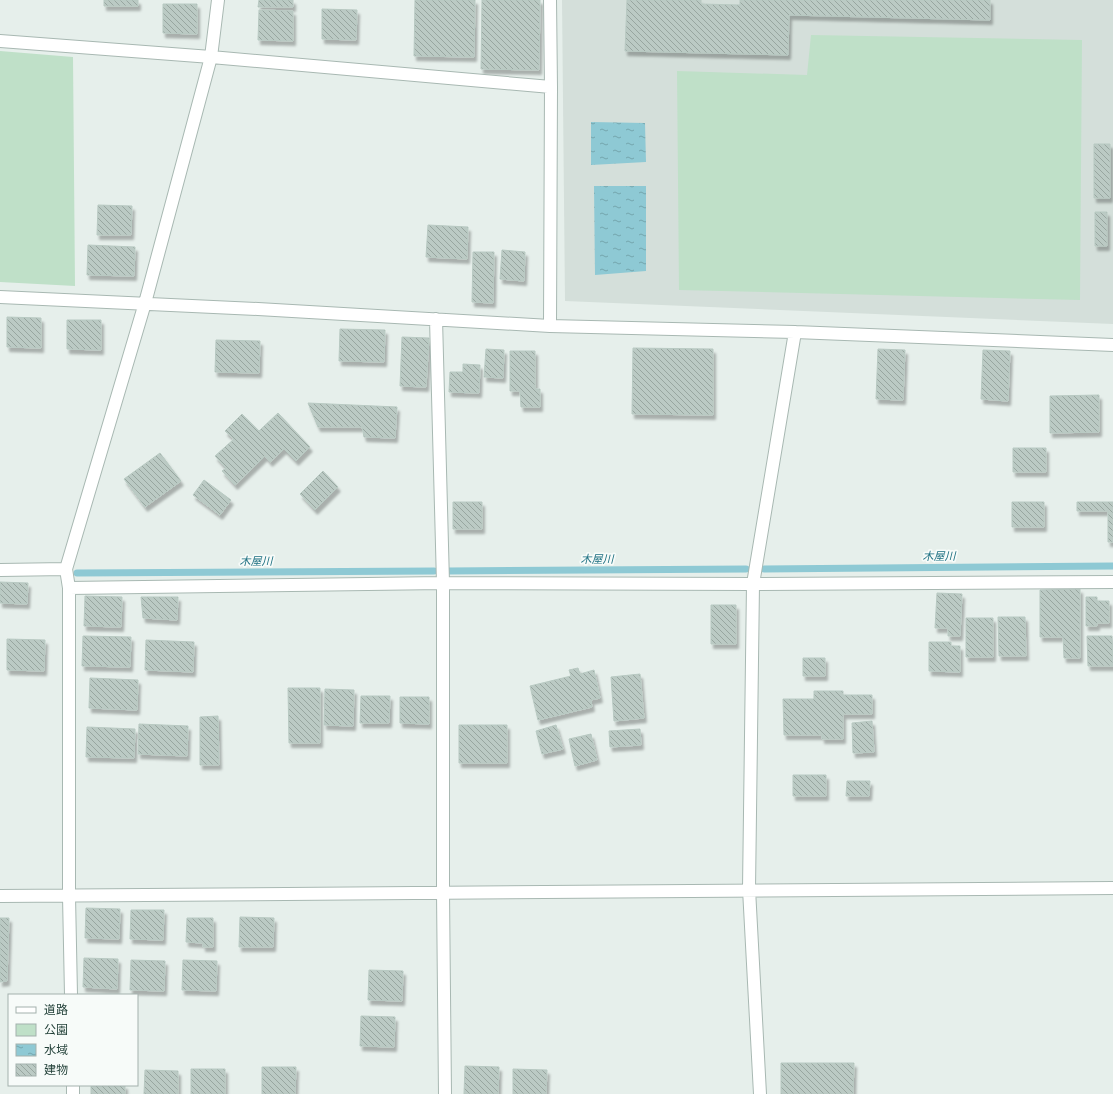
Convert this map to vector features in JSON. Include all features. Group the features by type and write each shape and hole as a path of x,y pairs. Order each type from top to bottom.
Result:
{"street":[{"path":"71,994 69,896 69,588 66,569 145,303 211,57 218,0"},
{"path":"550,0 550,326"},
{"path":"0,41 211,57 551,87"},
{"path":"0,297 145,303 550,326 795,332 1113,345"},
{"path":"436,319 443,583 443,893 445,1094"},
{"path":"760,1094 749,890 753,584 795,332"},
{"path":"0,570 66,569"},
{"path":"69,588 443,583 753,584 1113,582"},
{"path":"0,896 1113,888"}],"shaded area":[{"path":"562,0 1113,0 1113,324 565,301"}],"green space":[{"path":"811,35 1082,40 1080,300 679,290 677,71 807,75"},
{"path":"0,51 73,57 75,286 0,282"}],"water":[{"path":"591,122 645,123 646,162 591,165"},
{"path":"594,186 646,186 646,271 595,275"}],"building":[{"path":"104,0 138,0 138,6 104,6"},
{"path":"259,0 293,0 293,7 258,7"},
{"path":"415,0 475,0 474,57 414,56"},
{"path":"482,0 540,0 539,70 481,69"},
{"path":"627,0 701,0 701,4 740,5 740,0 990,0 990,20 789,15 788,55 625,51"},
{"path":"163,4 197,4 197,34 163,33"},
{"path":"322,9 357,10 356,40 322,39"},
{"path":"259,10 293,11 293,41 258,40"},
{"path":"1094,144 1110,144 1110,198 1094,198"},
{"path":"98,205 132,206 131,235 97,235"},
{"path":"1095,212 1107,212 1107,246 1095,246"},
{"path":"428,225 468,227 467,259 426,257"},
{"path":"88,245 135,247 134,276 87,275"},
{"path":"502,250 525,252 524,281 500,279"},
{"path":"473,252 494,252 493,303 472,302"},
{"path":"7,317 41,318 41,348 7,347"},
{"path":"67,320 101,320 101,350 67,349"},
{"path":"340,329 385,330 384,362 339,361"},
{"path":"402,337 429,338 426,387 400,386"},
{"path":"216,340 260,341 259,373 215,372"},
{"path":"633,348 713,349 713,415 632,414"},
{"path":"486,349 504,350 503,378 484,377"},
{"path":"878,349 905,350 903,400 876,399"},
{"path":"983,350 1010,351 1008,401 981,399"},
{"path":"510,351 535,351 535,389 540,389 540,407 521,407 520,391 510,391"},
{"path":"463,364 480,365 479,393 449,392 450,372 463,372"},
{"path":"1099,395 1099,432 1050,433 1050,396"},
{"path":"308,403 397,407 395,438 364,437 362,427 318,427"},
{"path":"278,413 310,447 296,461 284,449 270,462 265,456 235,485 222,471 226,468 215,456 234,439 225,431 242,414 259,431"},
{"path":"1013,448 1046,448 1046,472 1013,472"},
{"path":"160,453 181,481 145,507 124,479"},
{"path":"323,471 338,487 315,510 300,494"},
{"path":"204,480 231,500 220,515 193,495"},
{"path":"453,502 482,502 482,529 453,529"},
{"path":"1012,502 1044,502 1044,527 1012,527"},
{"path":"1077,502 1113,502 1113,542 1108,542 1108,511 1077,511"},
{"path":"0,582 28,583 27,604 0,603"},
{"path":"1080,589 1080,658 1064,658 1063,637 1040,637 1040,590"},
{"path":"937,593 962,594 960,636 948,636 948,628 935,628"},
{"path":"85,596 122,597 121,627 84,626"},
{"path":"141,597 178,597 177,620 143,618"},
{"path":"1086,597 1097,597 1097,601 1109,601 1109,623 1097,623 1097,626 1086,626"},
{"path":"711,605 736,605 736,644 711,644"},
{"path":"998,617 1025,617 1026,656 999,656"},
{"path":"966,618 993,618 993,657 966,657"},
{"path":"83,636 131,637 130,667 82,666"},
{"path":"1087,636 1112,636 1113,666 1088,666"},
{"path":"7,639 45,640 44,671 7,670"},
{"path":"146,640 194,642 193,672 145,670"},
{"path":"929,642 951,642 951,646 960,646 960,672 929,671"},
{"path":"803,658 825,658 825,676 803,676"},
{"path":"578,668 580,674 594,670 600,698 591,700 592,707 538,720 530,686 571,676 569,670"},
{"path":"640,674 644,718 614,721 611,677"},
{"path":"90,678 138,680 137,710 89,708"},
{"path":"288,688 320,688 320,743 289,743"},
{"path":"325,689 354,690 353,726 324,725"},
{"path":"814,691 843,691 843,695 872,695 872,714 843,714 843,739 822,739 822,735 784,735 783,699 814,699"},
{"path":"361,696 390,696 389,723 360,723"},
{"path":"400,697 429,697 429,724 400,723"},
{"path":"218,716 219,765 200,765 200,717"},
{"path":"872,721 874,752 853,753 852,723"},
{"path":"139,724 188,726 187,756 138,754"},
{"path":"459,725 507,725 507,763 459,763"},
{"path":"556,725 563,749 542,754 536,731"},
{"path":"87,727 135,729 134,758 86,757"},
{"path":"640,729 641,745 610,747 609,731"},
{"path":"591,734 597,760 575,766 569,739"},
{"path":"793,775 826,775 826,796 793,796"},
{"path":"847,781 870,781 869,796 846,796"},
{"path":"86,908 120,909 119,939 85,938"},
{"path":"131,910 164,910 163,940 130,939"},
{"path":"240,917 274,918 273,947 239,947"},
{"path":"0,918 9,918 7,981 0,982"},
{"path":"187,918 213,918 213,947 203,947 203,943 186,942"},
{"path":"84,958 118,959 117,989 83,987"},
{"path":"131,960 165,961 164,991 130,990"},
{"path":"183,960 217,961 216,991 182,990"},
{"path":"369,970 403,971 402,1001 368,1000"},
{"path":"361,1016 395,1017 394,1047 360,1046"},
{"path":"781,1063 854,1063 853,1094 781,1094"},
{"path":"465,1066 499,1067 498,1094 464,1094"},
{"path":"262,1067 296,1067 295,1094 262,1094"},
{"path":"191,1069 225,1069 225,1094 191,1094"},
{"path":"513,1069 547,1070 546,1094 513,1094"},
{"path":"145,1070 178,1071 178,1094 144,1094"},
{"path":"91,1086 125,1086 125,1094 91,1094"}],"waterway":[{"name":"木屋川","path":"764,569 1113,566"},
{"name":"木屋川","path":"448,571 746,569"},
{"name":"木屋川","path":"77,573 434,571"}]}
